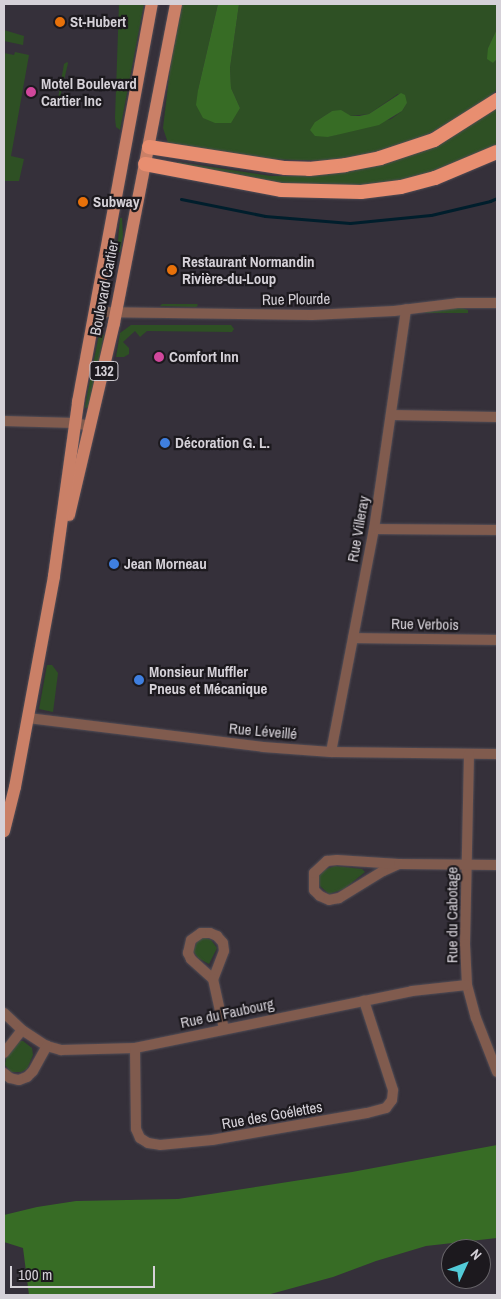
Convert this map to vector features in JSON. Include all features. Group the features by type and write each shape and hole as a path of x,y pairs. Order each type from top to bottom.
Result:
{"highway":[{"path":"148,147 285,168 309,169 346,165 380,158 434,140 497,100"},
{"path":"145,164 282,190 361,192 401,187 435,178 497,152"}],"main road":[{"name":"Boulevard Cartier","path":"4,831 28,718 54,576 75,423 94,312 152,4"},
{"name":"Boulevard Cartier","path":"54,576 116,314 176,4"},
{"path":"126,142 148,147"},
{"path":"123,159 145,164"}],"street":[{"name":"Rue Plourde","path":"94,312 116,314 312,315 406,310 429,305 497,303"},
{"name":"Rue Villeray","path":"331,752 374,529 406,310"},
{"path":"392,415 497,417"},
{"path":"4,421 75,423 91,426"},
{"path":"374,529 497,530"},
{"name":"Rue Verbois","path":"352,638 497,640"},
{"name":"Rue Léveillé","path":"28,718 263,747 331,752 497,754"},
{"name":"Rue du Cabotage","path":"469,754 465,944 467,985 476,1018 497,1072"},
{"path":"399,864 383,871 339,898 329,900 320,896 314,890 314,873 327,861 353,859 399,864 497,865"},
{"path":"213,979 224,1029"},
{"name":"Rue du Faubourg","path":"4,1013 22,1030 46,1046 61,1050 135,1048 412,990 467,985"},
{"name":"Rue des Goélettes","path":"135,1048 136,1129 140,1138 148,1143 160,1145 212,1140 367,1113 386,1108 392,1100 393,1090 364,1001"},
{"path":"4,1053 22,1030"},
{"path":"4,1073 10,1078 19,1080 27,1077 34,1071 46,1046"}],"green space":[{"path":"119,4 144,4 120,130 116,127 115,118"},
{"path":"181,4 218,4 198,90 240,108 231,88 230,68 239,4 497,4 497,29 488,48 493,63 497,59 497,90 479,106 441,128 411,142 381,151 330,161 265,159 175,147 168,143 163,128 171,60","holes":["398,94 407,103 402,111 391,119 328,137 315,122 332,111 351,116 369,114"]},
{"path":"218,4 239,4 230,68 231,88 240,108 231,123 215,123 203,118 196,105"},
{"path":"497,29 497,59 493,63 487,59 488,48"},
{"path":"4,30 24,36 23,45 4,41"},
{"path":"15,52 29,55 11,156 24,159 19,181 4,181 4,53 14,55"},
{"path":"68,63 58,106 64,64"},
{"path":"401,93 405,95 407,103 402,111 379,125 328,137 315,136 310,130 315,122 332,111 341,110 351,116 369,114"},
{"path":"497,108 497,145 435,172 405,180 369,185 293,185 177,164 178,162 271,176 346,171 452,136"},
{"path":"120,218 122,218 123,236 120,252 117,252"},
{"path":"162,304 198,305 196,307 160,306"},
{"path":"459,307 468,310 468,313 425,313 425,311"},
{"path":"131,325 231,325 234,329 232,332 147,331 140,337 135,331 123,342 129,348 129,354 124,357 116,357 120,333"},
{"path":"99,334 104,335 90,409 85,408"},
{"path":"47,665 52,665 58,673 53,712 39,709"},
{"path":"335,866 362,869 365,872 344,889 329,894 320,886 319,876 324,870"},
{"path":"203,937 211,940 217,948 209,964 198,958 193,951 197,942"},
{"path":"20,1041 23,1041 32,1048 33,1055 27,1069 21,1072 11,1072 5,1065 6,1059"},
{"path":"497,1145 497,1238 441,1239 441,1244 426,1246 376,1261 333,1277 267,1295 29,1295 23,1248 4,1242 4,1215 37,1207 76,1201 178,1199 352,1172"}],"waterway":[{"path":"181,199 265,216 350,223 431,215 497,198"}],"place":[{"name":"St-Hubert","path":"60,22"},
{"name":"Motel Boulevard Cartier Inc","path":"31,92"},
{"name":"Subway","path":"83,202"},
{"name":"Restaurant Normandin Rivière-du-Loup","path":"172,270"},
{"name":"Comfort Inn","path":"159,357"},
{"name":"Décoration G. L.","path":"165,443"},
{"name":"Jean Morneau","path":"114,564"},
{"name":"Monsieur Muffler Pneus et Mécanique","path":"139,680"}]}
